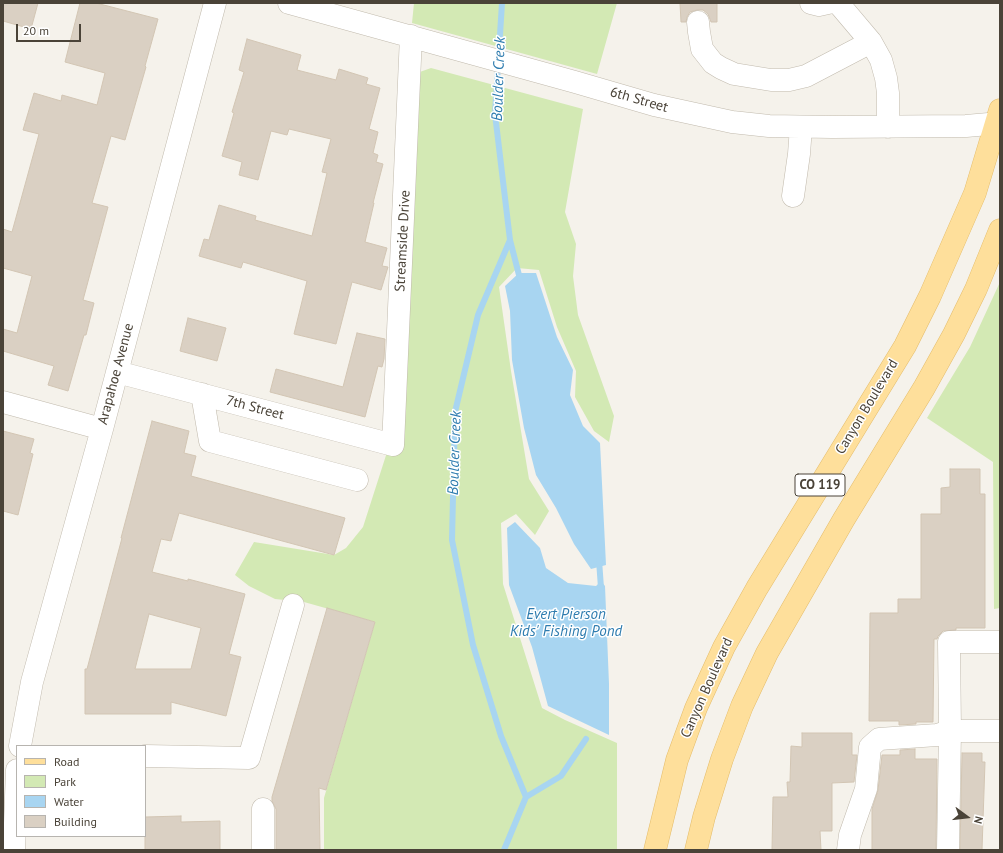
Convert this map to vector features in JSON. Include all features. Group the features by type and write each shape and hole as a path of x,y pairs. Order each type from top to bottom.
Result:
{"main road":[{"name":"Canyon Boulevard","path":"655,850 677,760 696,708 724,647 757,588 905,346 930,296 975,193 999,119"},
{"name":"CO 119","path":"696,850 704,817 722,759 742,706 766,652 844,519 924,388 954,334 976,289 1000,230"}],"street":[{"name":"Arapahoe Avenue","path":"20,745 32,682 102,429 215,3"},
{"name":"6th Street","path":"289,3 654,105 716,120 753,125 801,127 888,127 966,126 999,119"},
{"path":"811,3 828,3"},
{"path":"838,3 871,42 881,60 888,93 888,127"},
{"path":"698,22 702,49 713,63 734,74 771,80 789,80 806,76 871,42"},
{"name":"Streamside Drive","path":"393,445 411,36"},
{"path":"793,196 801,127"},
{"name":"7th Street","path":"116,372 393,445"},
{"path":"202,394 210,441 357,480"},
{"path":"3,402 102,429"},
{"path":"146,756 248,758 293,605"},
{"path":"948,850 950,731 949,642 1000,642"},
{"path":"848,850 850,835 866,789 870,747 879,740 937,735 950,731 1000,731"},
{"path":"14,850 16,797"},
{"path":"263,809 263,850"}],"green space":[{"path":"414,3 617,3 597,74 412,23"},
{"path":"431,68 583,109 565,212 576,244 573,276 578,315 614,416 609,442 594,431 575,397 576,371 557,327 539,270 517,268 499,287 529,479 549,511 535,535 516,514 501,523 503,584 542,708 617,743 617,850 324,850 324,798 375,622 304,602 275,599 249,586 235,575 254,542 334,555 346,548 363,527 406,393 417,73"},
{"path":"1000,282 1000,608 994,609 993,462 927,418 970,347"}],"water":[{"path":"519,273 536,273 557,337 573,370 570,395 583,426 600,443 606,565 591,569 574,544 556,508 536,475 524,428 512,360 510,311 505,286"},
{"name":"Evert Pierson Kids' Fishing Pond","path":"515,522 540,548 546,568 568,583 596,586 601,581 605,586 609,684 609,735 548,706 532,647 509,585 507,528"}],"building":[{"path":"3,3 38,3 31,29 3,21"},
{"path":"80,3 96,3 158,19 125,140 111,136 92,203 108,207 83,300 94,303 86,335 84,335 68,391 48,385 54,366 3,351 3,329 17,333 32,276 3,268 3,229 12,232 39,134 23,130 34,93 61,101 62,95 97,105 105,73 65,62"},
{"path":"680,3 717,3 717,22 711,22 708,14 703,10 697,10 690,12 686,22 681,22"},
{"path":"247,39 301,55 297,70 336,80 339,69 368,78 366,84 380,88 369,129 378,132 373,153 378,155 376,162 383,164 365,242 387,248 382,266 388,267 381,290 352,282 336,344 294,334 307,281 243,262 241,268 199,256 204,239 209,240 219,205 256,216 255,220 312,236 327,173 322,172 331,139 289,129 287,135 271,131 258,180 239,175 242,162 222,156 234,113 232,112 244,72 239,70"},
{"path":"188,318 226,328 217,361 180,351"},
{"path":"357,333 385,339 382,367 378,366 365,417 270,392 276,369 343,387"},
{"path":"152,421 189,431 184,453 196,456 191,476 345,518 334,555 179,513 171,541 161,539 152,572 188,581 188,579 245,594 229,654 241,657 226,716 171,702 171,714 85,714 85,669 87,669","holes":["149,614 201,628 191,669 135,669"]},
{"path":"3,431 34,439 30,453 33,454 18,515 3,511"},
{"path":"950,469 980,469 980,494 985,494 985,628 956,628 956,630 943,631 937,639 934,639 933,722 916,722 916,724 899,725 899,721 869,721 870,613 898,613 898,599 921,599 921,514 941,514 941,488 950,487"},
{"path":"327,608 375,622 326,790 319,788 320,850 276,850 276,809 272,801 272,797"},
{"path":"802,733 852,733 852,755 857,755 854,782 832,783 832,831 820,831 821,850 772,850 773,797 788,797 787,782 790,782 791,746 802,747"},
{"path":"915,749 915,759 937,759 936,850 872,850 872,809 878,790 882,755 900,755 900,750"},
{"path":"962,753 982,753 982,762 985,762 982,850 960,850"},
{"path":"181,816 181,822 220,821 220,850 145,850 146,817"}],"waterway":[{"name":"Boulder Creek","path":"502,3 495,114 510,240 478,315 455,412 452,540 473,645 501,736 526,797 504,850"},
{"path":"510,240 520,279"},
{"path":"599,560 601,588"},
{"path":"526,797 561,776 586,739"}]}
